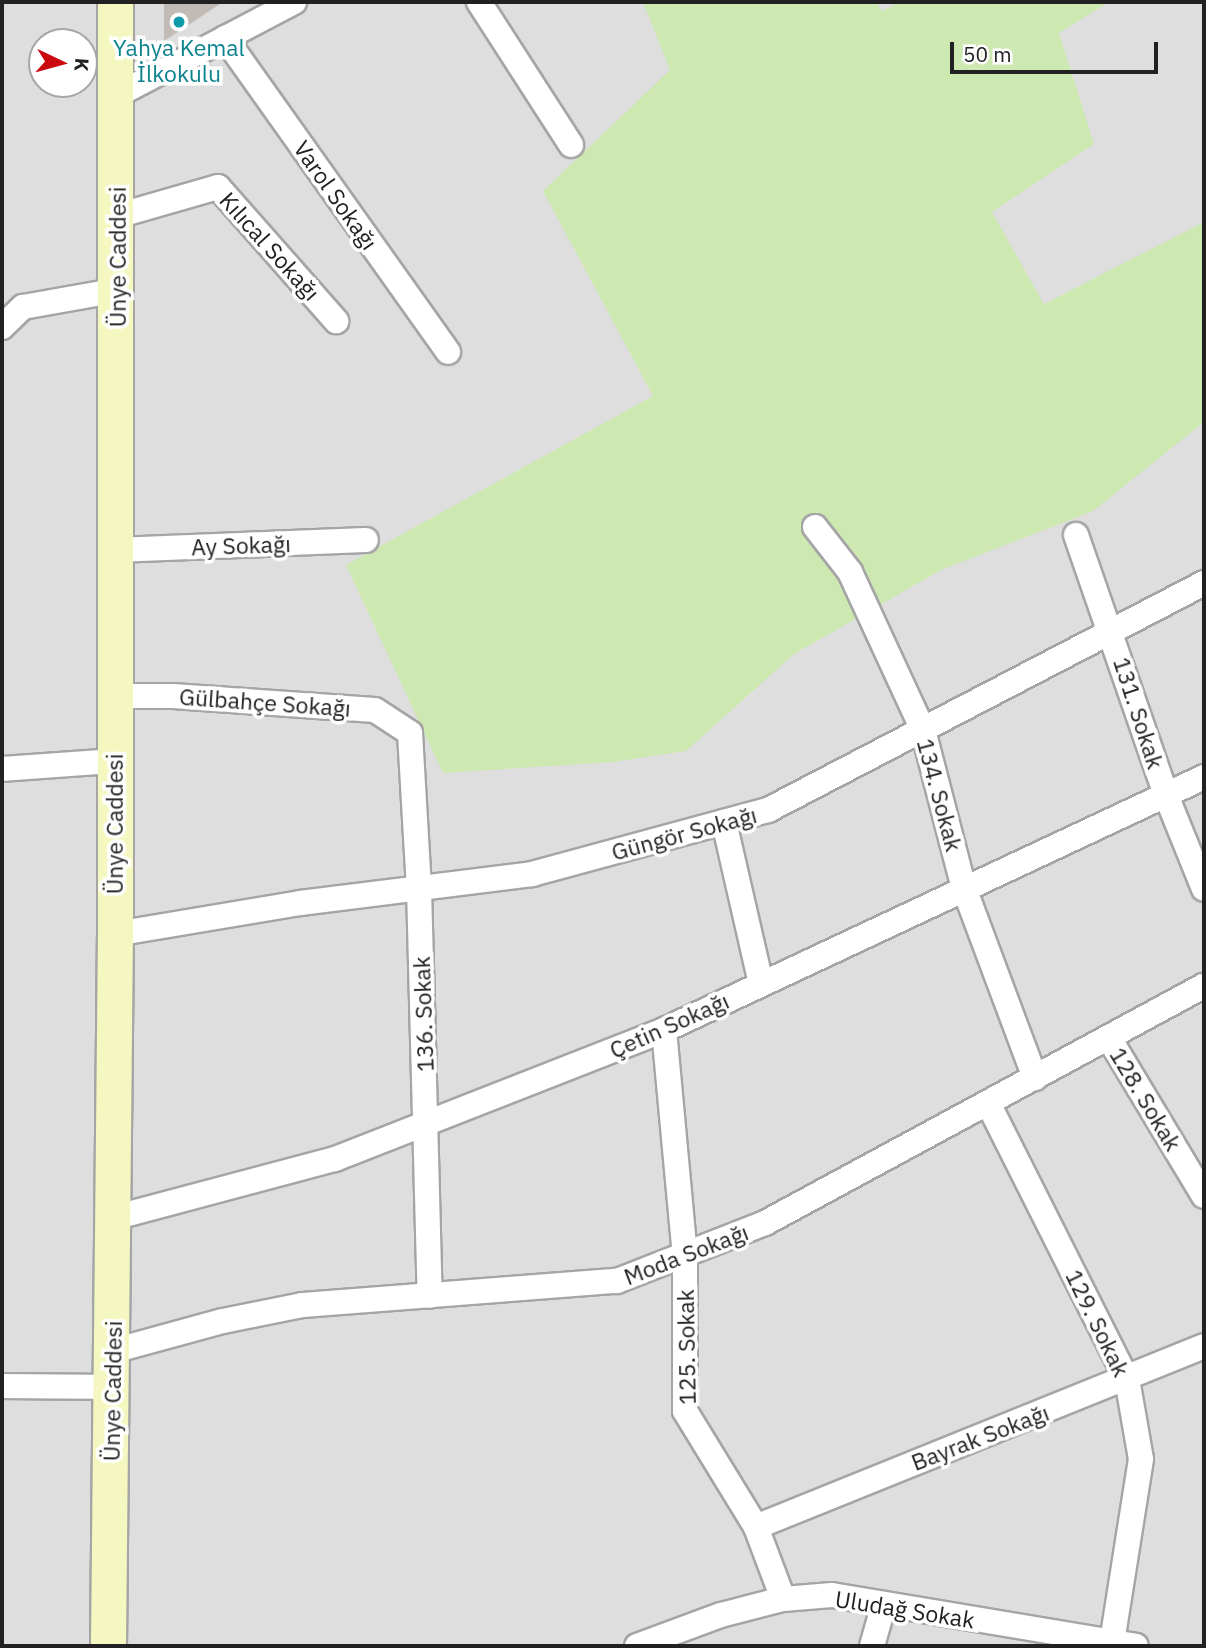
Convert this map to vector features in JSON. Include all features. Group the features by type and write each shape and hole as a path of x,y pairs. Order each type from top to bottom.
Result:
{"main road":[{"name":"Ünye Caddesi","path":"108,1646 113,1351 118,290 115,2"}],"street":[{"path":"117,95 294,2"},
{"path":"479,2 571,145"},
{"name":"Varol Sokağı","path":"225,38 448,352"},
{"name":"Kılıcal Sokağı","path":"117,216 218,187 336,321"},
{"path":"2,327 23,307 118,290"},
{"name":"134. Sokak","path":"815,527 850,572 923,730 964,888 1035,1078"},
{"name":"131. Sokak","path":"1076,535 1112,632 1166,795 1204,889"},
{"name":"Ay Sokağı","path":"115,550 366,540"},
{"name":"Güngör Sokağı","path":"115,934 419,888 532,874 768,810 1204,583"},
{"name":"Gülbahçe Sokağı","path":"114,696 173,696 375,710 410,733"},
{"name":"136. Sokak","path":"410,733 419,888 430,1296"},
{"path":"2,769 114,761"},
{"name":"Çetin Sokağı","path":"113,1218 335,1159 664,1030 1204,777"},
{"path":"724,822 761,984"},
{"name":"Moda Sokağı","path":"113,1351 223,1321 302,1306 617,1281 765,1223 1204,986"},
{"name":"125. Sokak","path":"664,1030 685,1255 685,1411 756,1527 783,1599"},
{"name":"128. Sokak","path":"1109,1038 1204,1196"},
{"name":"129. Sokak","path":"988,1103 1127,1379 1141,1459 1112,1643"},
{"name":"Bayrak Sokağı","path":"756,1527 1204,1346"},
{"path":"2,1386 112,1387"},
{"name":"Uludağ Sokak","path":"637,1646 721,1615 783,1599 832,1595 1136,1646"},
{"path":"872,1646 884,1604"}],"shaded area":[{"path":"2,2 1204,2 1204,1646 2,1646"}],"green space":[{"path":"643,2 876,2 882,11 900,2 1109,2 1059,33 1094,144 992,212 1044,304 1204,222 1204,422 1093,511 941,570 794,654 686,751 613,762 443,773 346,565 653,396 543,191 670,70"}],"building":[{"name":"Yahya Kemal İlkokulu","path":"164,2 223,2 164,41"}],"place":[{"name":"Yahya Kemal İlkokulu","path":"179,22"}]}
